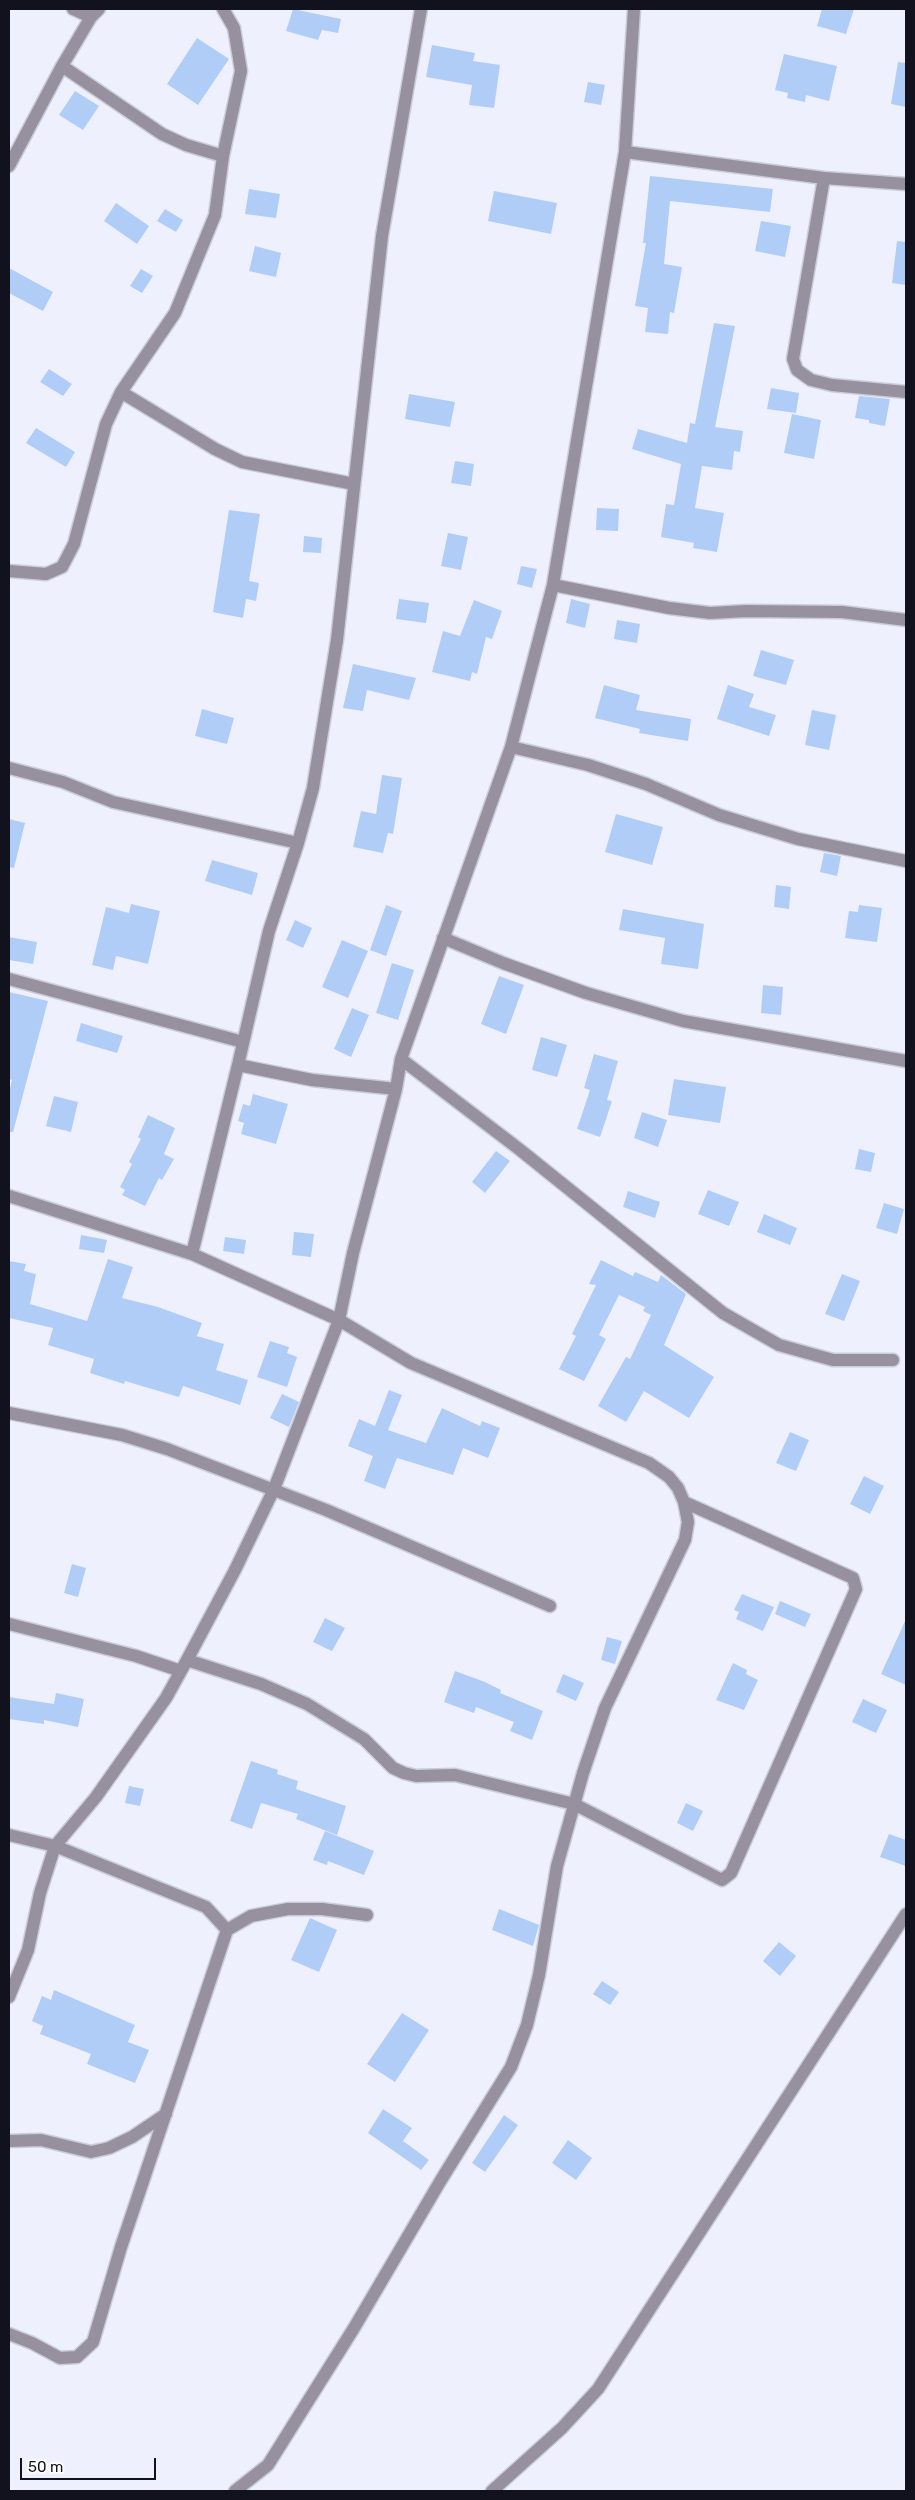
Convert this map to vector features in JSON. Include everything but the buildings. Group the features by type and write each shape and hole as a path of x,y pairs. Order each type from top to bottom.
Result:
{"street":[{"path":"9,166 62,66 95,13 72,9"},
{"path":"9,571 46,574 62,567 74,544 106,424 121,392 175,313 214,215 223,156 241,71 234,28 223,9"},
{"path":"192,1254 268,931 298,844 313,788 337,640 382,236 422,9"},
{"path":"9,1997 28,1950 40,1893 55,1846 96,1797 166,1698 187,1660 235,1570 274,1489 339,1320 353,1253 396,1089 401,1059 511,747 553,585 625,152 634,9"},
{"path":"62,66 162,134 186,145 223,156"},
{"path":"625,152 824,178 906,184"},
{"path":"824,178 793,358 797,370 811,380 832,385 906,392"},
{"path":"121,392 215,449 242,462 354,484"},
{"path":"553,585 669,608 710,613 746,611 842,612 906,620"},
{"path":"511,747 588,765 646,784 719,815 798,839 906,861"},
{"path":"9,768 63,782 113,802 298,844"},
{"path":"443,938 503,964 586,993 683,1021 906,1061"},
{"path":"9,979 243,1042"},
{"path":"401,1059 519,1149 723,1313 779,1345 834,1360 893,1360"},
{"path":"238,1065 312,1080 396,1089"},
{"path":"9,1196 192,1254 339,1320 410,1363 649,1463 669,1477 684,1502 688,1522 685,1540 605,1708 574,1804 557,1866 529,2017 511,2067 441,2180 354,2328 268,2465 234,2491"},
{"path":"9,1413 122,1435 168,1449 274,1489 550,1606"},
{"path":"187,1660 261,1684 307,1704 364,1740 393,1768 404,1773 416,1776 455,1775 574,1804 722,1880 731,1873 856,1589 853,1578 684,1502"},
{"path":"9,1624 136,1656 181,1671"},
{"path":"9,1835 55,1846 206,1907 227,1930"},
{"path":"9,2334 32,2343 60,2358 77,2357 93,2342 121,2247 227,1930 251,1916 288,1909 322,1909 367,1915"},
{"path":"492,2491 562,2428 598,2389 906,1914"},
{"path":"9,2141 41,2140 91,2152 109,2148 132,2137 166,2114"}]}
